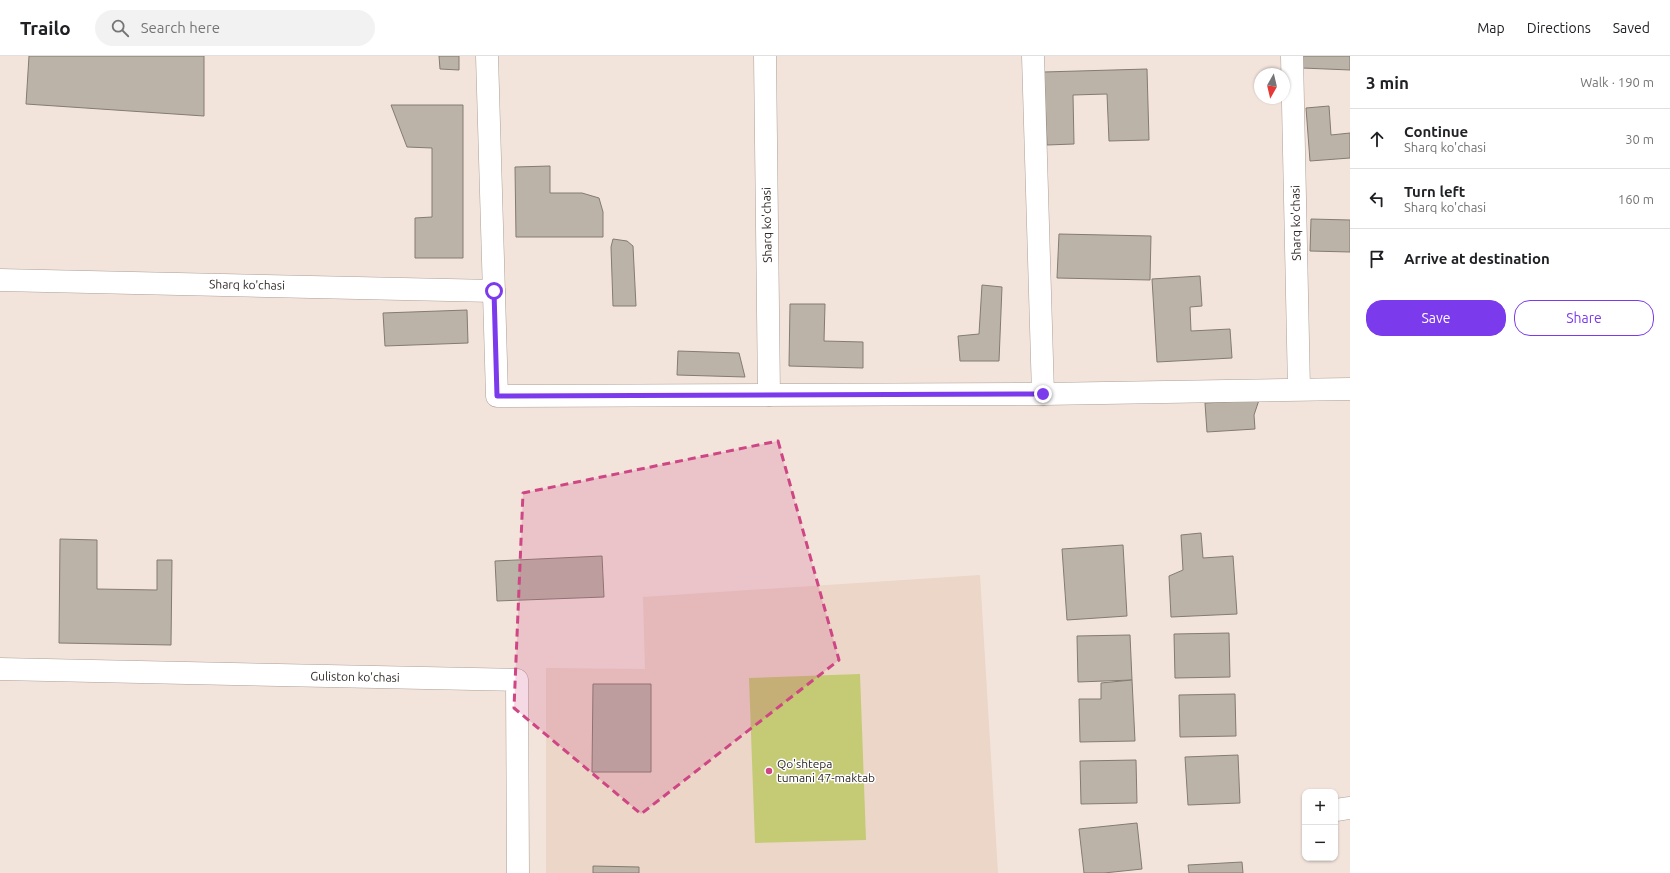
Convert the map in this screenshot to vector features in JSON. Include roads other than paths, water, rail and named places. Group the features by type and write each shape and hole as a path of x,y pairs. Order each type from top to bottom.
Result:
{"street":[{"path":"487,56 497,396 1043,394 1350,389"},
{"name":"Sharq ko'chasi","path":"765,56 769,395"},
{"path":"1033,56 1043,394"},
{"name":"Sharq ko'chasi","path":"1292,56 1299,389"},
{"name":"Sharq ko'chasi","path":"0,280 494,291"},
{"name":"Guliston ko'chasi","path":"0,669 517,680 518,873"}],"place":[{"name":"Qo'shtepa tumani 47-maktab","path":"769,771"}]}
